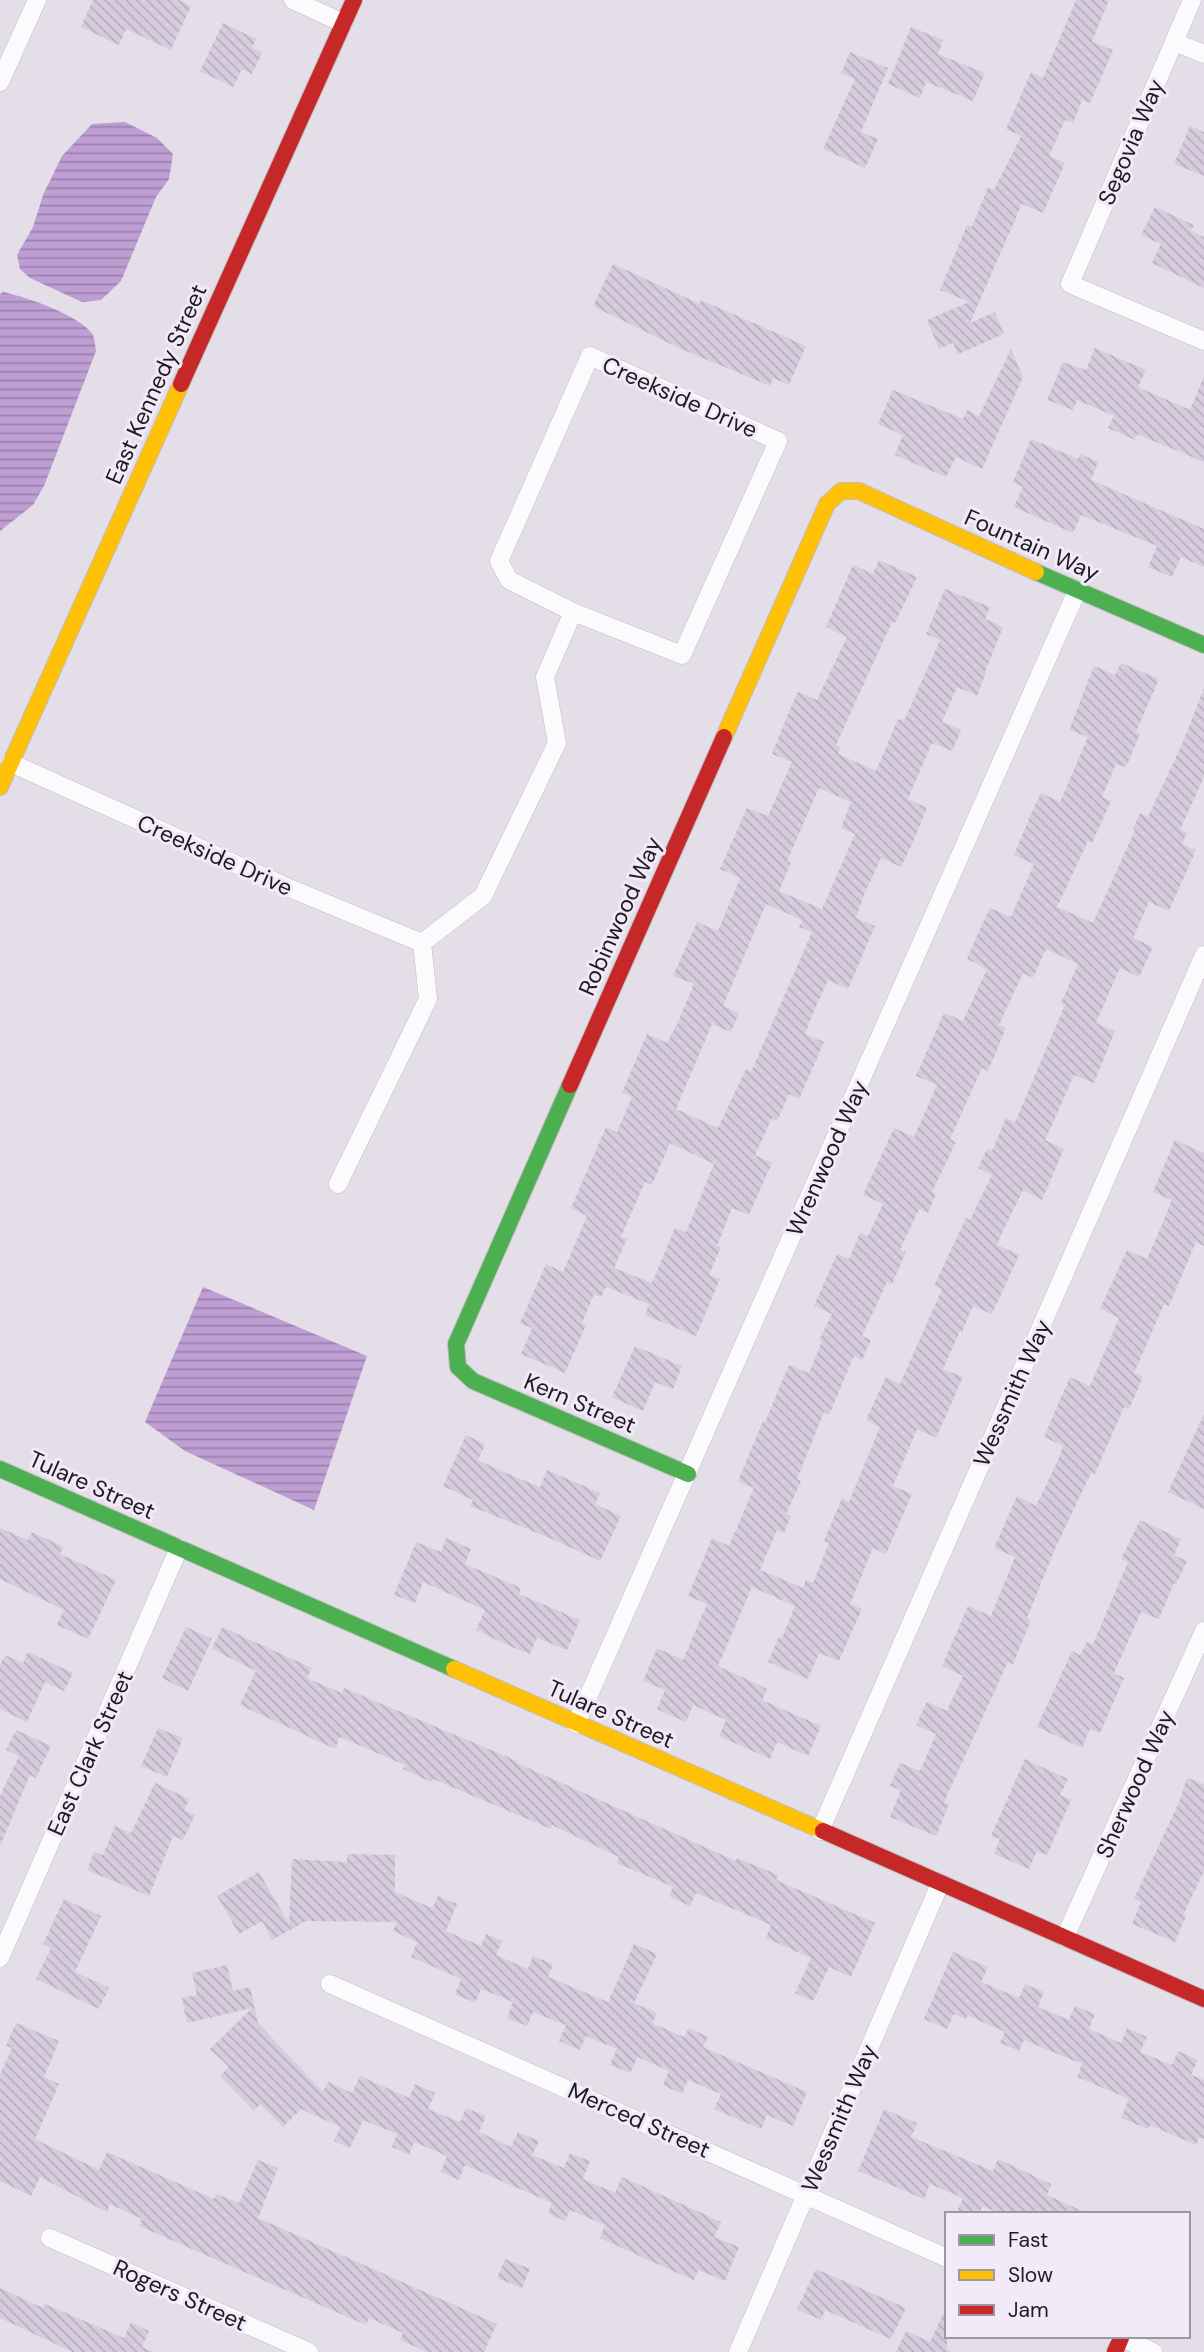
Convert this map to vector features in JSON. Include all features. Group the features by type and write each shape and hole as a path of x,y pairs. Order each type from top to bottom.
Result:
{"street":[{"path":"0,82 37,0"},
{"path":"293,0 343,23"},
{"name":"East Kennedy Street","path":"0,787 354,0"},
{"name":"Segovia Way","path":"1192,0 1070,284 1204,341"},
{"path":"1174,42 1204,54"},
{"name":"Creekside Drive","path":"590,356 778,442 682,654 573,611 509,580 499,561 590,356"},
{"name":"Fountain Way","path":"842,491 859,491 1076,591 1204,645"},
{"name":"Robinwood Way","path":"458,1367 456,1344 827,504 842,491"},
{"name":"Wrenwood Way","path":"576,1724 1076,591"},
{"path":"338,1184 428,999 422,943 483,896 557,743 545,677 573,611"},
{"name":"Creekside Drive","path":"11,763 246,869 422,943"},
{"name":"Wessmith Way","path":"820,1831 1204,955"},
{"name":"Kern Street","path":"458,1367 473,1381 688,1474"},
{"name":"Tulare Street","path":"0,1469 1204,1999"},
{"name":"East Clark Street","path":"0,1958 179,1548"},
{"name":"Sherwood Way","path":"1065,1937 1204,1631"},
{"name":"Wessmith Way","path":"738,2352 940,1884"},
{"name":"Merced Street","path":"330,1984 945,2257"},
{"name":"Rogers Street","path":"50,2238 309,2352"},
{"path":"1118,2342 1153,2352"}],"shaded area":[{"path":"125,122 157,138 173,154 169,179 156,197 121,281 101,300 82,302 30,278 20,269 17,255 33,227 43,195 62,156 92,124"},
{"path":"3,292 38,303 77,321 93,335 96,351 44,486 33,505 0,531 0,294"},
{"path":"203,1287 367,1356 314,1510 185,1451 145,1422"}],"building":[{"path":"93,0 179,0 191,6 171,50 126,29 119,45 81,27"},
{"path":"1076,0 1109,0 1092,42 1113,50 1090,103 1082,100 1073,123 1065,120 1049,156 1065,163 1043,213 1022,204 970,323 995,312 1004,334 958,354 953,343 939,349 927,320 969,302 940,290 967,225 972,227 988,187 994,190 1021,136 1006,129 1031,72 1043,78"},
{"path":"223,23 256,39 252,48 262,53 252,74 242,69 233,87 200,71"},
{"path":"911,27 943,40 938,54 985,73 973,101 926,82 920,98 888,84"},
{"path":"850,52 888,68 861,132 878,139 865,168 823,149 855,79 841,73"},
{"path":"1190,126 1204,132 1204,176 1174,164"},
{"path":"1155,207 1194,225 1191,231 1204,237 1204,288 1152,263 1161,244 1141,235"},
{"path":"613,264 700,304 701,300 806,346 789,385 773,378 770,386 681,349 593,306"},
{"path":"1095,348 1146,370 1138,387 1190,410 1204,376 1204,462 1137,434 1135,440 1108,428 1114,416 1077,400 1073,410 1047,400 1063,362 1086,370"},
{"path":"1011,349 1023,377 982,469 956,457 946,477 895,455 903,435 878,424 893,390 963,419 967,410 979,416"},
{"path":"1031,439 1078,459 1080,454 1098,462 1091,480 1204,529 1204,567 1181,557 1172,577 1148,567 1157,546 1081,515 1073,533 1014,507 1023,487 1013,482"},
{"path":"879,560 917,577 895,623 892,622 836,745 841,747 838,754 876,771 898,719 904,721 940,640 926,634 945,589 990,607 985,619 1003,627 986,673 977,696 957,687 942,722 961,730 952,751 932,743 908,799 927,808 901,867 881,858 864,895 856,918 875,926 848,989 828,980 814,1011 805,1034 824,1042 799,1099 789,1094 777,1121 772,1118 755,1155 772,1163 749,1215 732,1208 717,1246 721,1247 709,1275 720,1279 696,1336 645,1315 649,1304 606,1287 601,1297 594,1294 582,1323 586,1325 565,1373 521,1354 532,1328 520,1323 546,1264 563,1272 587,1216 571,1208 606,1127 617,1132 632,1097 622,1093 647,1034 667,1043 678,1022 694,984 673,976 697,922 718,931 740,878 720,869 747,808 768,816 792,762 772,754 788,714 798,692 817,700 847,637 826,627 853,565 873,574","holes":["819,788 851,802 841,828 855,834 822,909 779,891 791,863 787,861","766,904 802,920 799,927 812,932 751,1072 746,1069 718,1128 676,1109 712,1024 731,1032 739,1013 723,1006","670,1143 714,1164 686,1232 675,1228 652,1283 614,1268 627,1239 621,1237 645,1182 652,1185"]},
{"path":"1121,663 1159,679 1136,732 1140,734 1126,767 1116,764 1102,797 1111,801 1092,843 1088,841 1057,907 1093,923 1140,813 1148,817 1183,742 1204,688 1204,777 1180,830 1187,833 1182,844 1196,850 1169,911 1149,902 1133,938 1153,947 1139,977 1120,968 1096,1023 1115,1031 1094,1083 1074,1075 1045,1140 1064,1149 1042,1200 1023,1190 1001,1235 997,1245 1019,1255 992,1314 973,1306 943,1369 963,1377 936,1438 917,1429 893,1486 912,1494 886,1554 873,1548 850,1604 862,1609 839,1661 819,1653 808,1679 768,1662 779,1637 782,1638 795,1606 752,1587 718,1666 767,1689 762,1700 821,1726 808,1756 777,1742 770,1759 719,1736 726,1720 693,1705 686,1722 657,1709 665,1690 643,1681 657,1648 683,1660 707,1604 688,1596 712,1538 729,1546 754,1488 738,1481 763,1421 765,1422 789,1365 809,1373 822,1341 819,1340 832,1314 814,1306 837,1254 849,1259 860,1233 868,1236 883,1204 863,1195 894,1128 914,1137 937,1085 916,1076 944,1013 963,1021 987,969 967,959 980,929 990,908 1011,917 1034,864 1014,855 1031,814 1041,793 1060,802 1088,737 1069,730 1094,666 1115,675","holes":["1046,949 1078,964 1061,1003 1065,1005 1015,1122 1006,1118 992,1151 987,1149 978,1168 992,1175 970,1220 966,1218 934,1286 942,1289 900,1384 886,1377 866,1420 880,1427 849,1502 842,1498 824,1541 829,1543 813,1583 806,1580 803,1588 760,1570 777,1530 784,1533 791,1516 786,1514 801,1481 797,1479 824,1412 829,1415 854,1356 862,1360 871,1340 862,1336 887,1282 892,1284 906,1252 900,1250 919,1209 928,1213 936,1194 932,1192 956,1142 950,1139 982,1068 988,1071 1006,1028 999,1025 1023,973 1033,978"]},
{"path":"1175,1140 1204,1153 1204,1246 1196,1242 1169,1306 1164,1304 1134,1373 1143,1377 1129,1409 1124,1407 1095,1474 1091,1473 1055,1549 1027,1618 1031,1620 1013,1664 1008,1662 944,1802 949,1804 936,1836 890,1817 901,1790 890,1786 900,1763 920,1771 936,1734 916,1725 927,1702 947,1711 963,1676 942,1666 968,1606 991,1616 1015,1557 994,1548 1017,1496 1036,1506 1059,1458 1063,1446 1044,1437 1070,1377 1090,1386 1119,1318 1100,1309 1127,1250 1147,1259 1155,1241 1172,1200 1153,1192"},
{"path":"635,1346 682,1366 673,1389 655,1382 643,1411 612,1397"},
{"path":"1204,1414 1204,1509 1168,1492"},
{"path":"466,1435 485,1444 478,1460 513,1476 540,1487 547,1470 600,1493 595,1504 621,1516 600,1561 470,1506 473,1500 443,1486"},
{"path":"1140,1520 1181,1539 1174,1555 1187,1561 1176,1584 1174,1583 1159,1619 1141,1612 1114,1673 1124,1678 1100,1733 1090,1729 1082,1748 1037,1727 1072,1651 1080,1655 1087,1642 1093,1644 1128,1562 1121,1559"},
{"path":"0,1528 28,1540 32,1532 64,1547 60,1554 116,1580 88,1639 57,1625 64,1610 0,1579"},
{"path":"446,1538 471,1549 465,1564 521,1588 519,1594 580,1620 567,1650 537,1638 530,1654 507,1645 476,1630 485,1610 423,1582 415,1603 394,1595 416,1542 441,1552"},
{"path":"186,1627 212,1639 188,1691 162,1678"},
{"path":"222,1627 312,1668 307,1678 342,1693 344,1688 517,1761 736,1861 737,1858 778,1875 776,1880 875,1923 851,1977 829,1967 813,2001 795,1993 811,1958 766,1938 771,1925 696,1893 690,1906 669,1896 673,1887 617,1863 619,1857 552,1825 551,1829 433,1779 431,1782 403,1769 405,1765 340,1737 335,1749 240,1705 256,1671 212,1649"},
{"path":"28,1652 73,1673 64,1691 45,1682 27,1722 0,1709 0,1665 5,1655 23,1663"},
{"path":"158,1728 183,1738 167,1777 141,1766"},
{"path":"16,1730 51,1746 36,1778 30,1775 0,1846 0,1796 19,1756 6,1750"},
{"path":"1025,1759 1068,1779 1060,1795 1071,1800 1047,1855 1037,1851 1029,1869 994,1854 1000,1839 991,1836"},
{"path":"1187,1778 1204,1784 1204,1871 1183,1915 1186,1916 1175,1942 1132,1924 1141,1902 1134,1899 1179,1802"},
{"path":"155,1783 189,1799 184,1810 195,1815 183,1840 173,1836 149,1896 87,1870 94,1852 103,1855 115,1826 131,1833"},
{"path":"347,1854 395,1855 395,1892 432,1908 438,1896 457,1904 446,1931 481,1946 486,1934 502,1941 496,1955 528,1969 533,1956 553,1964 548,1977 608,2002 634,1944 657,1954 634,2003 657,2013 652,2023 684,2037 689,2028 708,2037 703,2047 807,2092 793,2126 767,2115 761,2129 714,2109 721,2094 688,2080 682,2094 663,2085 669,2071 638,2057 630,2073 610,2065 617,2049 586,2036 580,2050 559,2041 566,2025 533,2012 527,2026 507,2018 513,2002 481,1989 475,2003 455,1994 461,1979 411,1957 417,1942 393,1931 397,1922 306,1921 272,1940 262,1921 239,1934 217,1896 259,1872 289,1924 292,1859 347,1862"},
{"path":"64,1899 101,1916 75,1972 109,1988 99,2009 36,1979 51,1948 43,1944"},
{"path":"953,1952 988,1967 981,1982 1019,1998 1025,1984 1044,1992 1038,2007 1069,2020 1075,2006 1095,2014 1089,2029 1121,2043 1127,2028 1147,2037 1140,2052 1172,2065 1178,2051 1198,2060 1191,2075 1204,2080 1204,2139 1199,2137 1196,2145 1150,2125 1148,2129 1121,2118 1129,2099 1077,2077 1082,2064 1024,2040 1019,2051 1000,2043 1005,2032 967,2015 966,2019 954,2014 947,2029 924,2019"},
{"path":"227,1965 233,1991 250,1987 258,2023 323,2092 328,2082 352,2093 360,2076 409,2098 415,2084 435,2093 428,2109 460,2122 466,2108 486,2116 479,2132 511,2147 518,2132 539,2141 532,2155 564,2168 570,2153 590,2161 583,2179 615,2193 622,2177 721,2222 714,2237 739,2247 725,2281 698,2270 694,2280 675,2272 600,2238 605,2225 570,2210 565,2221 548,2213 552,2203 465,2165 459,2180 441,2172 447,2156 414,2142 409,2155 392,2147 397,2134 363,2120 350,2148 334,2141 340,2127 301,2109 283,2127 260,2104 254,2111 220,2076 229,2067 210,2049 252,2008 187,2023 182,1998 197,1995 192,1973"},
{"path":"16,2023 59,2041 44,2077 59,2084 35,2139 99,2170 107,2152 214,2199 216,2194 239,2203 258,2160 278,2168 258,2218 497,2324 484,2352 427,2352 400,2340 403,2333 369,2318 366,2325 139,2226 142,2219 110,2204 107,2212 40,2177 31,2196 0,2181 0,2075 12,2048 6,2046"},
{"path":"884,2109 917,2123 911,2137 993,2171 998,2159 1051,2184 1047,2195 1085,2212 996,2212 982,2206 980,2212 957,2212 963,2198 930,2184 924,2199 858,2171"},
{"path":"505,2259 530,2269 522,2288 497,2278"},
{"path":"816,2269 906,2308 891,2339 825,2310 821,2320 797,2309"},
{"path":"0,2288 43,2308 45,2304 124,2338 131,2322 149,2331 142,2347 154,2352 73,2352 0,2318"},
{"path":"945,2310 947,2350 952,2352 896,2352 906,2331 930,2342"}],"traffic: fast":[{"path":"1036,572 1204,645"},
{"path":"570,1085 456,1344 458,1367 473,1381 688,1474"},
{"path":"0,1469 454,1669"}],"traffic: slow":[{"path":"0,787 181,384"},
{"path":"724,737 827,504 841,491 859,491 1036,572"},
{"path":"454,1669 823,1831"}],"traffic: jam":[{"path":"181,384 354,0"},
{"path":"570,1085 724,737"},
{"path":"823,1831 1204,1999"},
{"path":"1115,2352 1121,2338"}]}
